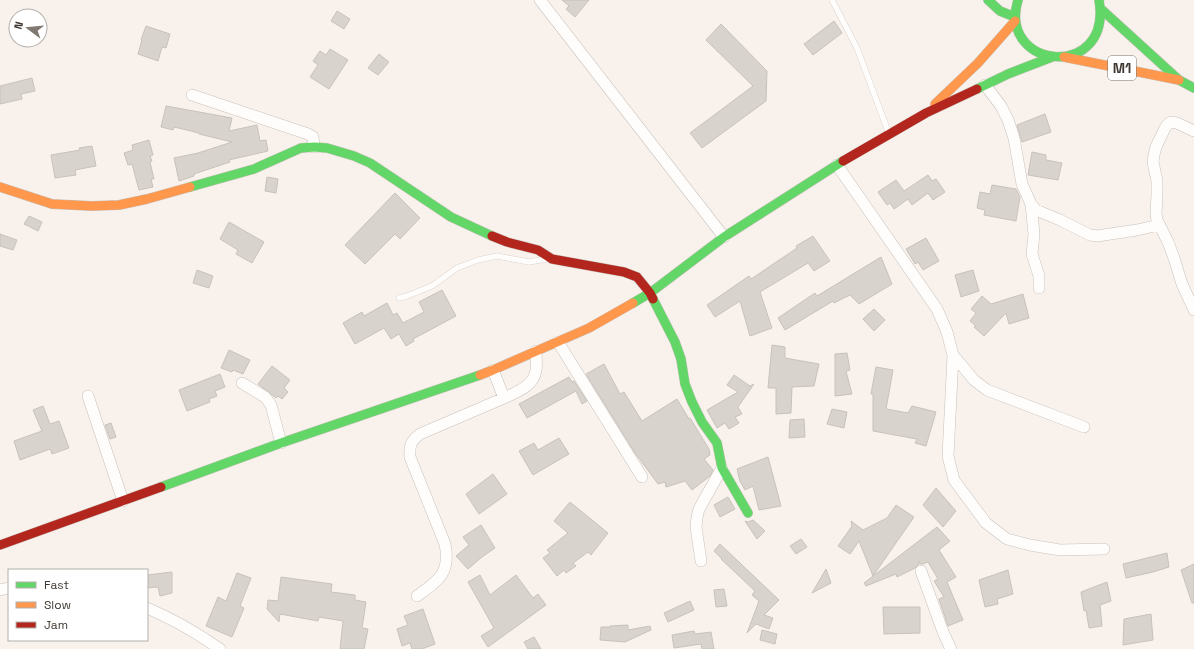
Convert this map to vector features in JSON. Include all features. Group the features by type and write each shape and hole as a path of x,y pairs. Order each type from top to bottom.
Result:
{"main road":[{"path":"988,0 1000,11 1015,19"},
{"path":"926,113 978,63 1015,19 1015,8 1018,0"},
{"path":"1100,5 1111,3"},
{"name":"M1","path":"1015,19 1019,34 1028,45 1039,53 1052,57 1064,57 1074,55 1082,50 1095,37 1101,19 1100,5"},
{"name":"M1","path":"1100,5 1178,80"},
{"path":"0,544 281,443 493,370 589,328 650,293 724,237 837,165 926,113 1008,74 1052,57"},
{"name":"M1","path":"1064,57 1178,80 1194,88"},
{"path":"0,187 52,204 92,206 119,205 147,199 254,169 301,148 327,148 354,156 370,164 451,217 507,242 538,250 552,259 624,272 637,277 650,293 675,342 681,359 685,384 692,402 702,422 717,443 722,468 748,513"}],"street":[{"path":"540,0 724,237"},
{"path":"985,85 1001,106 1008,120 1014,138 1022,184 1031,204 1036,210 1090,235 1097,236 1159,226"},
{"path":"192,95 308,134 313,137 314,147"},
{"path":"1194,131 1177,123 1171,122 1165,128 1154,155 1157,194 1156,214 1159,226 1168,242 1182,284 1194,310"},
{"path":"837,165 937,309 948,332 953,355 948,456 954,480 986,523 1007,539 1030,545 1060,550 1104,549"},
{"path":"1031,204 1034,234 1032,254 1039,276 1039,288"},
{"path":"558,342 642,477"},
{"path":"417,596 437,582 443,574 447,554 445,544 410,457 409,447 414,439 420,434 524,389 532,380 536,371 536,351"},
{"path":"953,355 974,380 987,390 1084,427"},
{"path":"493,370 504,398"},
{"path":"242,383 264,397 271,405 281,443"},
{"path":"88,396 123,501"},
{"path":"701,561 696,527 697,517 699,509 722,468"},
{"path":"921,571 943,632 951,649"},
{"path":"148,608 205,638 220,649"}],"lane":[{"path":"832,0 857,48 890,134"},
{"path":"399,298 432,286 457,268 478,260 497,256 529,262 552,259"}],"building":[{"path":"562,0 589,0 575,17 566,9 569,6"},
{"path":"337,11 350,19 344,29 331,21"},
{"path":"834,21 842,33 813,55 804,44"},
{"path":"721,24 767,71 766,101 702,148 690,133 753,86 706,40"},
{"path":"146,26 170,34 166,48 162,47 158,61 138,54"},
{"path":"330,49 348,60 329,89 310,77 318,65 313,61 320,51 326,55"},
{"path":"379,54 389,62 378,75 368,68"},
{"path":"32,78 35,91 21,94 22,99 0,104 0,86"},
{"path":"166,106 232,118 229,131 257,125 260,141 266,140 268,151 229,160 230,162 194,174 194,176 179,181 174,158 198,153 232,142 174,127 173,130 161,127"},
{"path":"1045,114 1051,132 1022,142 1017,125"},
{"path":"149,140 153,155 150,156 152,161 150,162 154,179 151,179 153,187 139,190 132,164 128,165 124,153 133,150 132,145"},
{"path":"92,146 96,166 75,170 76,175 55,178 51,155 80,150 79,148"},
{"path":"1032,152 1046,155 1046,160 1062,163 1058,180 1028,175"},
{"path":"928,175 932,181 936,179 945,192 933,200 928,193 912,205 908,199 894,209 890,203 887,205 878,192 896,180 904,191"},
{"path":"267,177 278,179 276,193 265,191"},
{"path":"992,185 1016,189 1020,197 1016,221 984,215 985,210 977,208 980,192 990,194"},
{"path":"395,193 420,218 400,239 395,234 365,264 345,245"},
{"path":"29,216 42,222 38,231 24,224"},
{"path":"229,222 264,242 252,263 236,254 238,250 220,239"},
{"path":"0,234 17,240 13,250 0,246"},
{"path":"813,236 830,261 814,271 808,263 760,292 772,328 750,336 740,301 715,317 707,305 749,276 751,279 797,248 796,246"},
{"path":"926,238 939,261 923,270 918,262 915,264 906,249"},
{"path":"881,257 892,284 859,304 850,295 834,303 833,301 785,330 778,318 815,293 817,296"},
{"path":"197,270 213,276 209,288 193,283"},
{"path":"973,270 979,291 961,297 955,275"},
{"path":"442,290 456,316 413,339 414,341 406,346 399,334 391,339 384,328 355,344 343,323 362,312 364,316 387,303 393,315 397,313 403,323 424,312 419,302"},
{"path":"1023,294 1029,318 1009,324 1006,313 984,336 970,321 976,313 971,309 982,296 991,304"},
{"path":"874,309 885,320 874,331 863,319"},
{"path":"772,345 785,347 785,358 819,364 814,386 792,387 791,413 776,414 776,388 768,388"},
{"path":"229,350 250,360 243,374 233,370 232,372 221,368"},
{"path":"847,353 850,370 846,371 852,394 835,396 835,354"},
{"path":"604,364 620,394 624,392 642,421 677,399 709,449 710,455 704,459 713,470 710,476 692,490 685,481 666,487 665,482 658,484 635,453 586,374"},
{"path":"272,366 290,380 284,388 288,392 282,399 278,396 276,398 258,384"},
{"path":"876,367 893,370 886,409 908,413 912,406 936,412 926,446 915,443 917,439 873,431 873,394 871,394"},
{"path":"220,374 225,387 215,391 217,396 209,399 210,402 187,411 179,390"},
{"path":"734,375 750,386 754,384 738,407 742,414 735,417 739,423 729,429 725,423 717,428 707,410 738,392 727,385"},
{"path":"569,377 572,382 574,381 587,401 582,404 576,391 527,418 519,404"},
{"path":"43,406 50,424 59,421 69,448 52,454 50,449 20,460 14,441 42,431 33,410"},
{"path":"832,409 847,412 844,428 827,424"},
{"path":"804,419 805,437 789,438 790,420"},
{"path":"111,423 116,437 110,439 105,425"},
{"path":"559,438 569,454 533,475 519,451 534,443 538,450"},
{"path":"768,457 781,506 759,510 753,486 745,490 740,481 737,469"},
{"path":"493,474 507,494 479,514 466,494"},
{"path":"936,488 956,511 943,527 923,505"},
{"path":"728,497 735,509 720,517 714,505"},
{"path":"570,502 608,533 591,555 588,552 573,563 576,566 566,573 564,570 557,576 543,558 550,553 547,550 568,533 554,521"},
{"path":"896,505 914,517 873,576 859,541 850,554 838,546 852,526 851,521 863,530 887,518"},
{"path":"753,520 765,531 757,539 745,521 748,522"},
{"path":"481,525 495,548 468,569 456,556 469,545 463,537"},
{"path":"937,527 950,541 939,550 956,577 947,582 963,620 948,626 939,599 944,597 934,581 938,579 928,562 920,564 919,562 915,568 897,577 896,574 866,586 864,583"},
{"path":"801,539 807,547 796,554 790,546"},
{"path":"720,544 779,600 764,615 773,618 769,629 756,624 747,633 759,601 752,595 755,591 714,551"},
{"path":"1167,553 1169,567 1126,578 1123,564"},
{"path":"1194,564 1194,603 1192,603 1181,570"},
{"path":"826,569 831,583 812,593"},
{"path":"1008,570 1013,594 997,599 998,604 985,607 979,580"},
{"path":"172,572 172,593 160,596 158,587 148,588 148,575"},
{"path":"237,573 251,578 240,606 244,608 232,637 206,626 218,597 226,601"},
{"path":"480,575 490,595 516,575 533,598 538,594 546,605 488,647 481,636 494,628 468,582"},
{"path":"281,577 332,584 331,592 355,595 355,600 366,602 362,628 368,629 364,649 340,649 343,621 319,617 318,621 280,614 279,622 267,609 268,600 278,601"},
{"path":"1107,582 1111,601 1100,605 1102,626 1089,628 1081,592"},
{"path":"724,589 727,606 716,607 714,590"},
{"path":"690,601 694,610 668,622 664,613"},
{"path":"883,607 920,607 920,633 884,634"},
{"path":"423,609 435,644 422,649 412,649 410,643 402,646 397,629 408,625 404,616"},
{"path":"1151,614 1153,640 1123,645 1124,619"},
{"path":"628,625 628,630 650,626 651,630 625,642 600,640 601,627"},
{"path":"762,630 777,634 775,644 760,640"},
{"path":"694,631 695,634 711,632 714,649 702,649 701,644 674,648 672,635"},
{"path":"534,637 541,649 528,649 524,642"}],"traffic: fast":[{"path":"988,0 1000,11 1015,17"},
{"path":"1018,0 1016,23 1024,41 1038,52 1056,57 1074,54 1089,44 1099,26 1099,0"},
{"path":"1101,9 1179,80 1194,88"},
{"path":"977,89 1008,74 1052,57"},
{"path":"190,187 254,169 301,148 327,148 354,156 370,163 451,217 492,236"},
{"path":"633,303 650,293 724,237 843,161"},
{"path":"653,299 675,342 681,359 685,384 692,402 702,422 717,443 722,468 748,513"},
{"path":"161,487 281,443 480,375"}],"traffic: slow":[{"path":"935,104 978,63 1015,21"},
{"path":"1064,57 1179,80"},
{"path":"0,187 52,204 92,206 119,205 190,187"},
{"path":"480,375 589,328 633,303"}],"traffic: jam":[{"path":"843,161 926,113 977,89"},
{"path":"492,236 507,242 538,250 552,259 624,272 637,277 653,299"},
{"path":"0,545 161,487"}]}
